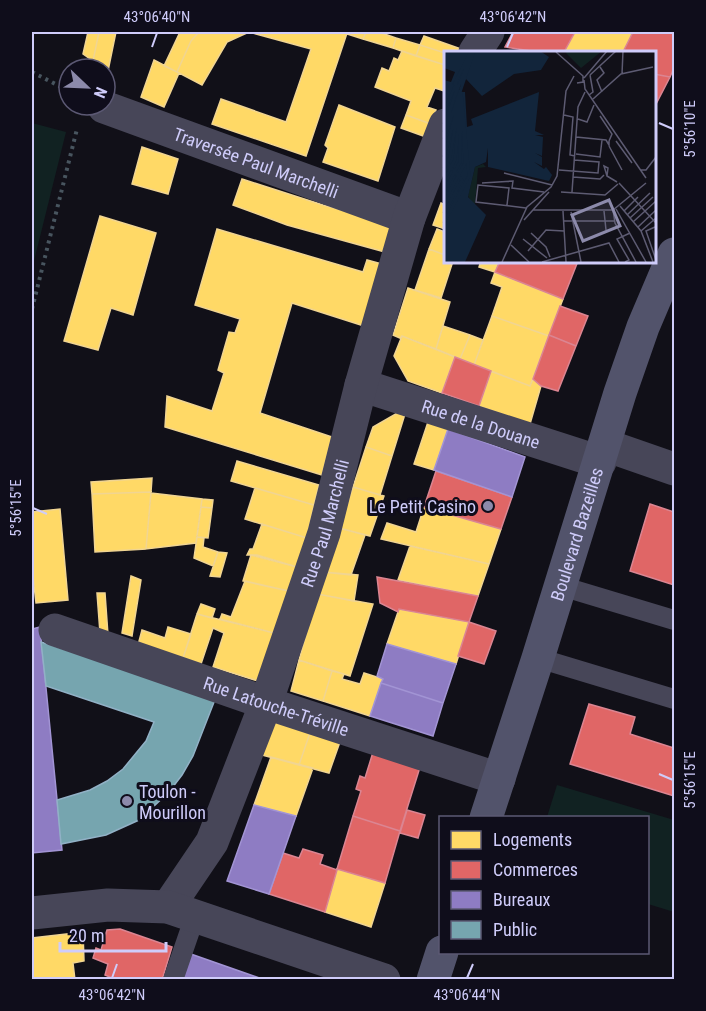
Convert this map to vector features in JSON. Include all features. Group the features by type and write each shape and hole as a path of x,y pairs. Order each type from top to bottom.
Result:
{"main road":[{"name":"Boulevard Bazeilles","path":"487,816 643,327 675,254"},
{"path":"433,980 441,954"}],"street":[{"path":"476,51 488,32"},
{"name":"Traversée Paul Marchelli","path":"117,112 409,218"},
{"name":"Rue Paul Marchelli","path":"182,911 212,842 266,703 324,533 361,386 409,218 444,128"},
{"name":"Rue de la Douane","path":"361,386 603,453 675,470"},
{"name":"Rue Latouche-Tréville","path":"55,630 266,703 499,779"},
{"path":"32,913 108,905 182,911 384,980"}],"lane":[{"path":"561,586 675,620"},
{"path":"538,658 675,699"},
{"path":"173,980 182,911"}],"path":[{"path":"32,72 57,85"},
{"path":"32,309 77,128"}],"shaded area":[{"path":"32,123 66,132 32,269"},
{"path":"557,785 674,820 674,912 649,904 649,816 547,816"}],"building: Logements":[{"path":"88,32 99,32 94,57 83,54"},
{"path":"99,32 116,32 111,57 94,57"},
{"path":"180,32 199,32 191,41 177,72 164,66"},
{"path":"199,32 249,32 227,42 202,85 177,72 191,41"},
{"path":"249,32 347,33 306,156 212,124 221,99 286,122 311,49"},
{"path":"341,32 366,32 363,39"},
{"path":"366,32 379,32 396,38 393,48 363,39"},
{"path":"575,32 633,32 624,51 565,51"},
{"path":"424,36 461,49 460,51 444,53 420,45"},
{"path":"396,38 420,45 416,56 393,48"},
{"path":"420,45 444,53 444,65 416,56"},
{"path":"402,51 444,65 444,91 435,88 427,107 436,110 431,124 406,115 411,101 375,87 382,68 389,71 394,58 398,60"},
{"path":"154,60 179,73 164,107 141,97"},
{"path":"339,105 395,127 378,181 323,162 328,148 325,145"},
{"path":"406,115 431,124 426,137 401,128"},
{"path":"142,147 178,159 168,194 132,184"},
{"path":"242,179 393,224 385,252 287,225 233,205"},
{"path":"441,203 444,204 444,229 433,225"},
{"path":"100,216 156,233 133,315 111,308 98,350 64,341"},
{"path":"217,229 363,272 367,260 382,264 364,326 292,303 260,413 332,437 322,475 165,427 167,396 212,411 224,373 218,370 229,332 235,333 240,319 195,305"},
{"path":"437,229 444,232 444,255 429,249"},
{"path":"429,249 444,255 444,262 453,262 441,298 415,290"},
{"path":"481,262 500,262 495,272 479,267"},
{"path":"495,272 563,299 549,336 492,316 502,287 491,283"},
{"path":"408,288 450,302 436,349 402,336 400,338 393,335"},
{"path":"492,316 549,336 530,386 474,365"},
{"path":"443,326 470,335 460,359 436,349"},
{"path":"470,335 483,340 474,365 460,359"},
{"path":"402,336 455,357 442,393 408,381 394,356"},
{"path":"491,371 530,386 533,379 541,386 530,424 479,406"},
{"path":"399,412 405,414 392,456 366,447 373,427"},
{"path":"428,422 448,429 434,470 414,464"},
{"path":"366,447 392,456 380,495 353,487"},
{"path":"237,461 319,485 314,505 231,481"},
{"path":"152,478 151,492 92,494 91,482"},
{"path":"353,487 384,496 370,536 339,528"},
{"path":"255,488 314,505 307,538 245,519"},
{"path":"151,492 146,549 95,552 92,494"},
{"path":"151,493 202,499 196,543 146,549"},
{"path":"202,499 213,500 212,508 201,507"},
{"path":"201,507 212,508 208,538 197,537"},
{"path":"424,507 501,529 489,564 381,539 387,523 416,532"},
{"path":"60,509 68,600 36,603 32,567 32,512"},
{"path":"262,524 307,538 297,567 257,555 247,555 250,549 253,549"},
{"path":"339,528 365,535 351,575 323,572"},
{"path":"197,537 204,538 203,547 218,552 213,566 194,558"},
{"path":"410,546 489,564 478,596 398,580"},
{"path":"218,552 227,553 220,577 210,576"},
{"path":"251,555 297,567 289,591 243,581"},
{"path":"323,572 358,575 354,601 317,594"},
{"path":"131,576 141,580 132,636 122,633"},
{"path":"245,581 289,591 274,633 220,619 222,614 231,617"},
{"path":"97,593 105,593 108,635 100,633"},
{"path":"317,594 373,604 350,676 299,660"},
{"path":"201,604 215,609 212,618 197,614"},
{"path":"399,609 469,622 456,664 387,644"},
{"path":"197,614 274,633 258,681 213,667 224,633 213,628 201,664 183,658"},
{"path":"168,627 191,634 183,658 138,645 142,630 165,638"},
{"path":"299,660 332,671 323,701 291,691"},
{"path":"332,671 344,674 342,679 360,684 364,673 383,679 370,716 323,701"},
{"path":"275,718 311,730 299,765 262,755"},
{"path":"311,730 341,739 329,773 299,765"},
{"path":"271,757 313,768 296,816 254,805"},
{"path":"337,869 385,883 371,927 325,912"},
{"path":"83,932 84,961 73,963 75,980 32,980 32,938"}],"building: Commerces":[{"path":"513,32 575,32 565,51 531,51 505,47"},
{"path":"633,32 674,32 674,68 670,77 655,74 655,51 624,51"},
{"path":"655,74 670,77 655,106"},
{"path":"500,262 578,262 563,299 495,272"},
{"path":"560,306 588,316 576,346 549,335"},
{"path":"549,335 576,346 558,391 541,386 533,379"},
{"path":"455,357 491,371 479,406 442,393"},
{"path":"436,471 512,497 501,529 424,507"},
{"path":"650,504 674,512 674,585 630,571"},
{"path":"377,577 478,596 469,622 399,609 398,612 380,603"},
{"path":"469,622 496,631 484,664 458,656"},
{"path":"589,704 635,717 630,734 674,748 674,796 570,764"},
{"path":"374,749 421,764 400,831 353,816 361,791 356,789 360,776 365,778"},
{"path":"407,810 425,815 418,838 400,833"},
{"path":"353,816 400,831 385,883 337,869"},
{"path":"303,849 323,855 320,864 337,870 325,912 269,894 283,853 299,858"},
{"path":"120,929 172,947 162,980 117,980 105,975 108,964 93,958 96,948 101,950 107,930"}],"building: Bureaux":[{"path":"448,429 525,457 512,497 434,470"},
{"path":"40,627 62,850 32,853 32,629"},
{"path":"387,644 456,664 443,703 381,683 383,679 377,676"},
{"path":"381,683 443,703 433,736 370,716"},
{"path":"254,805 296,816 269,894 227,881"},
{"path":"188,953 265,980 179,980"}],"building: Public":[{"path":"41,642 216,697 193,756 169,792 139,820 106,835 61,844 57,800 90,790 123,769 146,741 154,722 46,686"}],"place":[{"name":"Le Petit Casino","path":"488,506"},
{"name":"Toulon - Mourillon","path":"127,801"}]}
